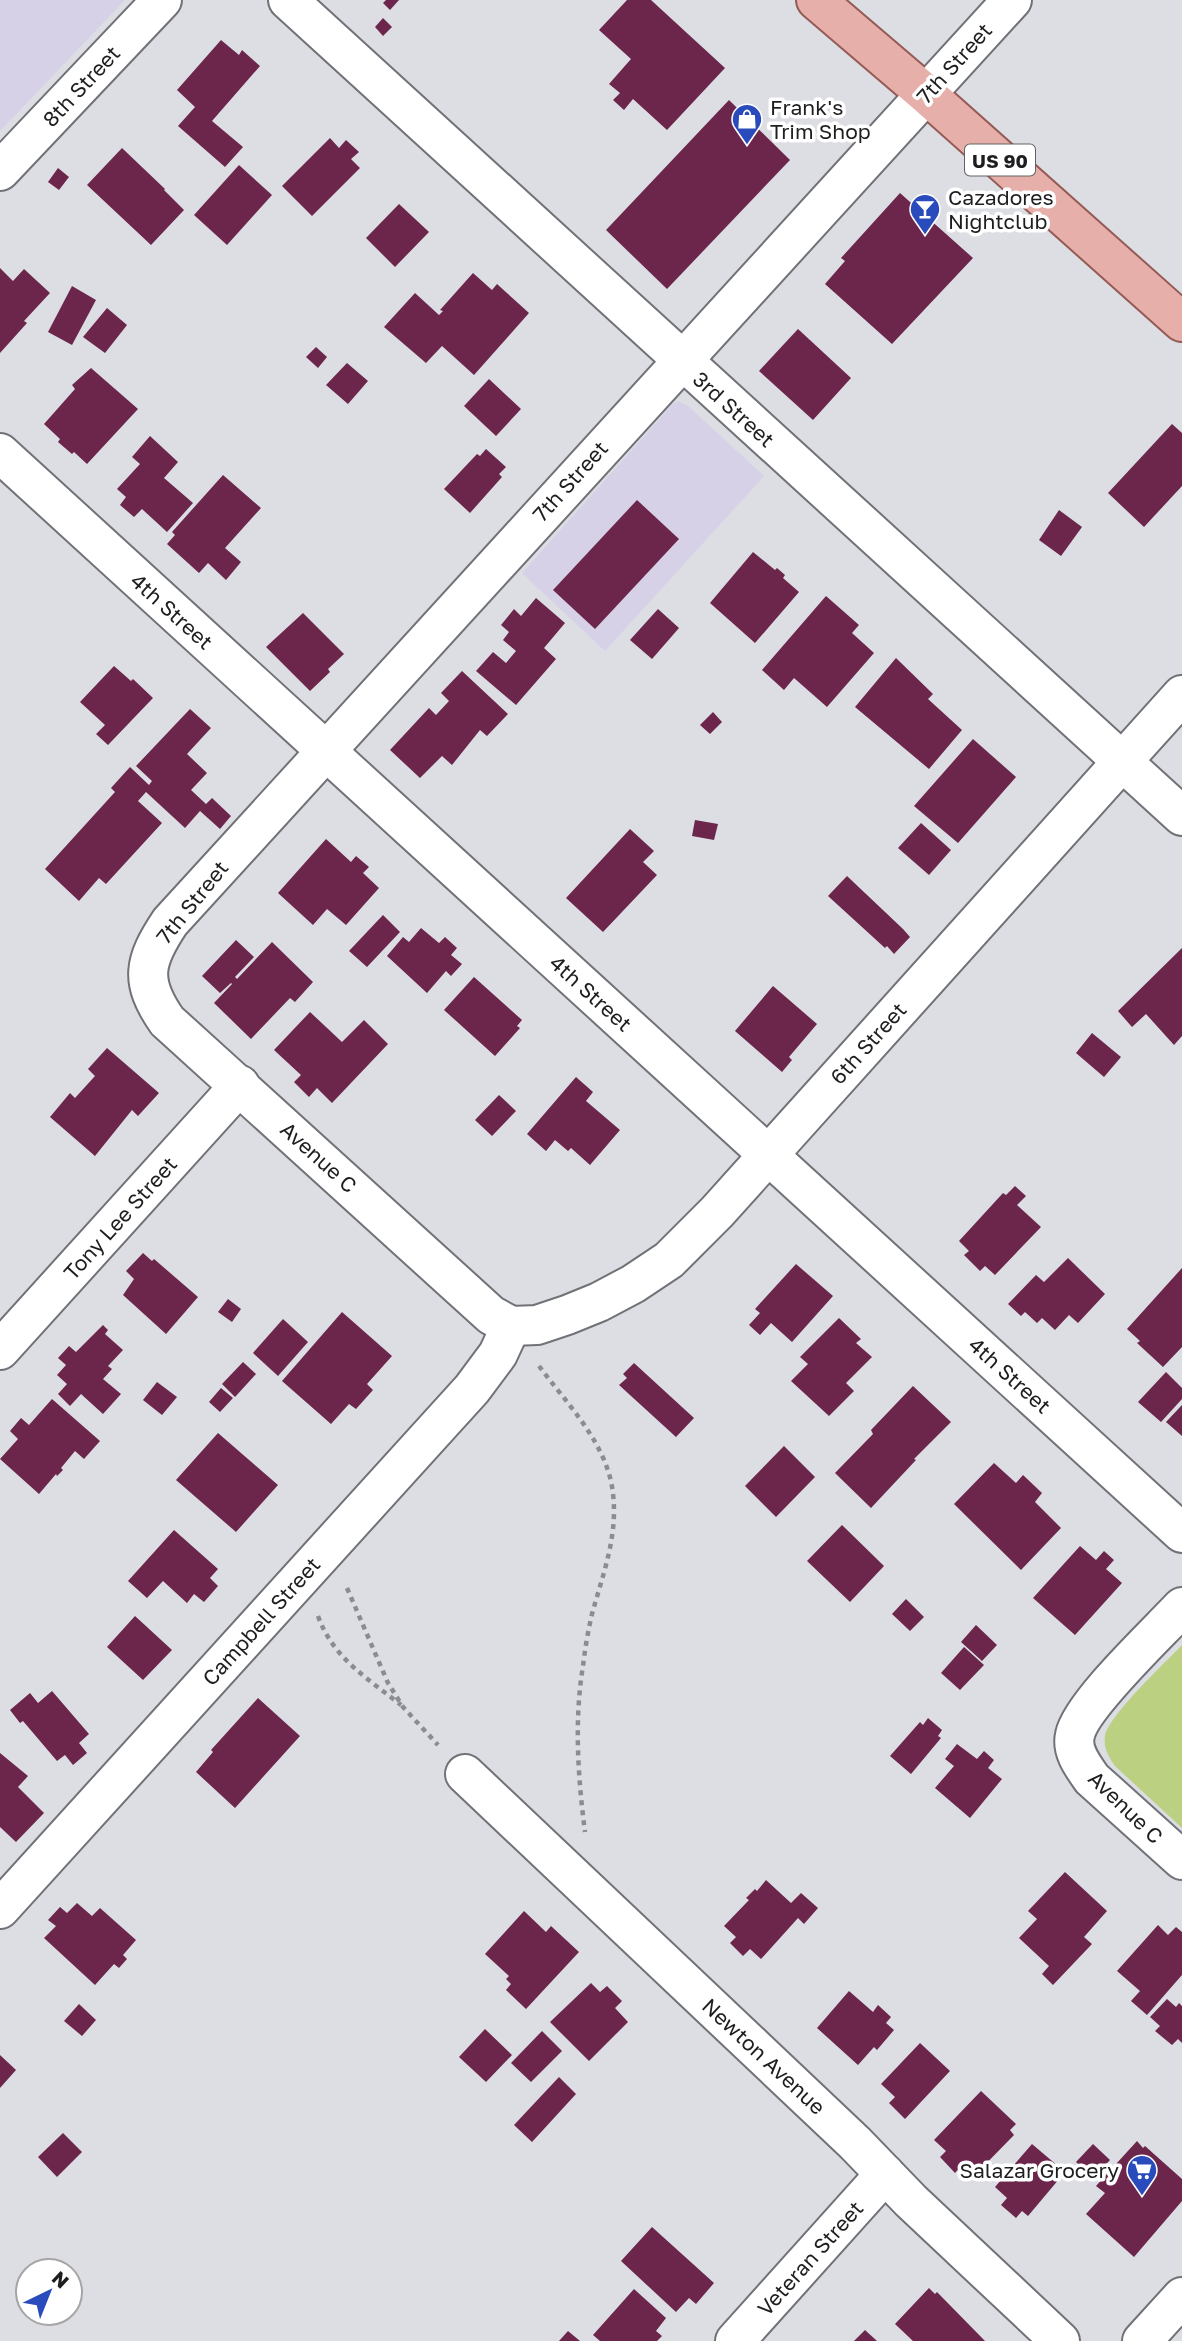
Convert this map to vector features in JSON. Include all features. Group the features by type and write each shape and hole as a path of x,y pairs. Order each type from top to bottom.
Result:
{"main road":[{"name":"US 90","path":"816,0 1182,322"}],"street":[{"name":"8th Street","path":"0,171 162,0"},
{"name":"3rd Street","path":"288,0 1182,816"},
{"name":"7th Street","path":"147,973 154,946 170,922 1012,0"},
{"name":"4th Street","path":"0,453 1182,1533"},
{"name":"6th Street","path":"511,1326 537,1325 599,1302 669,1260 717,1212 767,1153 1182,695"},
{"name":"Avenue C","path":"147,973 152,999 167,1021 491,1315 511,1326"},
{"name":"Tony Lee Street","path":"0,1350 240,1085"},
{"name":"Campbell Street","path":"0,1909 472,1389 498,1354 511,1326"},
{"name":"Avenue C","path":"1182,1607 1097,1697 1081,1718 1074,1737 1080,1762 1092,1779 1182,1860"},
{"name":"Newton Avenue","path":"465,1774 1060,2341"},
{"name":"Veteran Street","path":"735,2341 885,2174"},
{"path":"1142,2341 1182,2297"}],"path":[{"path":"511,1326 594,1438 613,1492 613,1527 608,1566 592,1614 582,1670 579,1714 581,1798 589,1868 597,1898"},
{"path":"312,1565 345,1585 388,1683 403,1707"},
{"path":"312,1565 332,1646 346,1663 403,1707 465,1774"}],"shaded area":[{"path":"0,0 125,0 0,131"},
{"path":"678,401 688,406 764,476 605,651 522,573"}],"green space":[{"path":"1182,1645 1182,1828 1115,1766 1107,1752 1105,1736 1116,1715"}],"building":[{"path":"386,0 399,0 390,10 383,3"},
{"path":"627,0 651,0 725,68 667,130 633,99 624,110 613,100 620,93 609,84 631,59 599,30"},
{"path":"383,18 392,27 383,36 375,27"},
{"path":"221,40 239,55 242,50 260,66 212,121 243,147 225,167 178,126 195,107 177,90"},
{"path":"729,100 790,160 667,289 606,230"},
{"path":"330,138 339,148 346,140 359,152 351,159 360,168 312,216 282,186"},
{"path":"122,148 184,210 151,245 87,185"},
{"path":"239,165 272,195 227,245 194,215"},
{"path":"58,168 69,177 59,190 48,182"},
{"path":"900,193 973,258 892,344 825,284 845,261 841,258"},
{"path":"399,204 429,232 395,267 366,238"},
{"path":"0,268 13,281 24,269 50,293 0,353"},
{"path":"473,273 492,290 497,284 529,313 474,375 442,346 426,363 384,327 415,293 439,315 443,311 440,310"},
{"path":"72,286 96,300 72,345 48,332"},
{"path":"107,308 127,325 105,353 83,337"},
{"path":"798,329 851,378 813,420 759,371"},
{"path":"316,347 327,357 318,368 306,357"},
{"path":"347,363 368,381 348,404 326,385"},
{"path":"91,368 138,409 87,464 58,442 60,439 44,424 75,389 72,385"},
{"path":"489,379 521,409 496,436 464,406"},
{"path":"1172,424 1182,433 1182,486 1144,527 1108,493"},
{"path":"150,436 178,462 164,478 193,503 167,532 142,509 134,517 120,505 126,497 117,489 140,464 132,457"},
{"path":"486,449 506,467 499,474 502,477 470,513 444,489 477,454 480,456"},
{"path":"223,475 261,508 225,548 241,562 226,580 208,563 199,573 167,544 175,535 172,532"},
{"path":"637,500 679,539 595,629 553,590"},
{"path":"1059,510 1082,527 1061,556 1039,540"},
{"path":"753,552 775,570 777,568 785,575 783,578 799,592 755,643 710,603"},
{"path":"826,596 859,625 852,633 874,653 827,707 794,678 784,690 762,670"},
{"path":"536,598 565,623 544,648 556,659 516,705 476,671 493,652 506,663 516,651 503,640 509,632 501,625 514,609 521,616"},
{"path":"658,609 679,628 652,659 630,640"},
{"path":"303,613 344,654 310,691 266,647"},
{"path":"896,658 933,694 928,699 962,730 929,769 855,707"},
{"path":"114,666 153,698 108,745 96,734 105,725 80,702"},
{"path":"462,671 508,714 487,736 480,730 452,765 442,756 420,778 390,750 429,708 436,715 449,701 441,693"},
{"path":"190,709 211,728 187,754 207,773 191,790 206,804 212,798 231,816 220,829 200,811 185,828 146,792 138,801 162,823 106,884 99,878 79,901 45,869 115,792 111,788 130,767 149,785 152,781 136,766"},
{"path":"713,712 722,722 710,734 700,725"},
{"path":"973,739 1016,777 958,843 914,806"},
{"path":"695,820 718,824 714,840 692,836"},
{"path":"921,823 951,850 929,875 898,848"},
{"path":"630,829 654,851 643,862 657,875 603,932 566,898"},
{"path":"326,839 351,862 356,856 369,867 363,873 379,888 346,925 327,909 313,925 278,893"},
{"path":"847,876 910,937 894,954 828,896"},
{"path":"383,915 400,932 367,967 349,951"},
{"path":"421,928 439,943 445,937 457,948 451,955 462,964 451,976 446,971 427,993 387,956 403,937 409,942"},
{"path":"236,940 254,957 235,977 237,979 272,942 313,982 295,1002 290,998 251,1039 214,1003 232,984 220,993 202,976"},
{"path":"1182,948 1182,1036 1174,1045 1146,1014 1132,1027 1118,1011"},
{"path":"474,977 522,1020 517,1026 520,1028 495,1056 444,1010"},
{"path":"773,986 817,1024 789,1057 792,1060 782,1072 735,1031"},
{"path":"310,1012 342,1042 364,1020 388,1044 332,1103 317,1088 309,1097 294,1082 301,1075 274,1050"},
{"path":"1092,1033 1121,1057 1104,1077 1076,1053"},
{"path":"107,1048 159,1093 138,1116 132,1110 95,1156 50,1117 70,1093 75,1098 95,1076 88,1069"},
{"path":"576,1077 593,1092 586,1101 620,1130 590,1165 571,1148 568,1151 555,1140 546,1151 527,1134"},
{"path":"499,1095 516,1111 492,1136 475,1120"},
{"path":"1015,1186 1026,1196 1017,1205 1041,1227 995,1275 985,1266 980,1271 964,1255 969,1251 959,1241 1003,1193 1006,1195"},
{"path":"143,1253 152,1261 154,1259 198,1297 166,1334 123,1295 134,1279 126,1271"},
{"path":"1068,1258 1105,1294 1078,1323 1069,1315 1055,1330 1042,1318 1037,1323 1025,1312 1021,1316 1008,1304 1036,1275 1044,1282"},
{"path":"796,1264 833,1296 792,1342 771,1323 760,1335 749,1325 760,1313 755,1309"},
{"path":"1182,1268 1182,1347 1163,1367 1137,1343 1140,1341 1127,1329"},
{"path":"228,1299 241,1309 232,1322 218,1312"},
{"path":"342,1312 392,1356 367,1384 373,1390 356,1409 349,1404 331,1424 282,1381"},
{"path":"839,1318 861,1339 856,1343 872,1357 846,1383 854,1391 829,1416 791,1381 808,1364 800,1357"},
{"path":"283,1319 308,1342 278,1376 253,1353"},
{"path":"103,1325 108,1330 105,1334 123,1350 108,1366 112,1369 103,1379 121,1394 103,1414 81,1394 70,1406 58,1394 67,1384 57,1375 66,1365 58,1358 69,1346 76,1352"},
{"path":"243,1362 256,1374 235,1397 222,1384"},
{"path":"634,1363 694,1418 676,1437 619,1385 627,1378 623,1374"},
{"path":"1166,1372 1182,1388 1182,1399 1161,1422 1138,1402"},
{"path":"157,1382 177,1397 162,1415 143,1400"},
{"path":"913,1386 951,1422 871,1508 835,1473 873,1434 871,1430"},
{"path":"221,1388 233,1398 220,1412 209,1402"},
{"path":"52,1399 100,1441 84,1459 75,1451 61,1468 63,1470 57,1476 56,1474 39,1494 0,1459 18,1439 10,1431 21,1418 29,1425"},
{"path":"1182,1405 1182,1436 1166,1422"},
{"path":"218,1433 278,1485 236,1532 176,1480"},
{"path":"784,1446 815,1477 776,1517 745,1486"},
{"path":"994,1463 1016,1483 1023,1475 1042,1493 1035,1502 1061,1528 1021,1570 954,1504"},
{"path":"842,1525 884,1566 850,1602 807,1561"},
{"path":"174,1530 218,1569 210,1578 218,1586 204,1602 194,1594 187,1603 163,1581 147,1598 128,1581"},
{"path":"1080,1546 1096,1560 1104,1551 1114,1560 1106,1569 1122,1583 1075,1635 1033,1598"},
{"path":"906,1599 924,1617 910,1631 892,1614"},
{"path":"135,1616 172,1650 143,1680 107,1647"},
{"path":"976,1625 997,1645 982,1661 961,1642"},
{"path":"964,1647 984,1665 960,1690 941,1673"},
{"path":"52,1691 89,1734 79,1743 87,1753 73,1765 65,1755 57,1761 23,1721 20,1723 10,1710 30,1693 38,1703"},
{"path":"258,1698 300,1736 235,1808 196,1772 213,1752 211,1750"},
{"path":"928,1718 942,1730 938,1736 941,1738 911,1774 890,1756 920,1722 923,1725"},
{"path":"957,1744 977,1759 984,1751 994,1760 988,1768 1002,1779 970,1818 935,1788 954,1766 945,1759"},
{"path":"0,1753 28,1776 18,1787 44,1813 16,1842 0,1827"},
{"path":"1065,1872 1107,1911 1084,1937 1092,1944 1053,1985 1042,1974 1049,1966 1019,1938 1037,1919 1028,1911"},
{"path":"766,1880 791,1903 801,1893 818,1908 804,1924 798,1918 761,1959 750,1949 743,1956 730,1943 736,1937 724,1926 749,1900 746,1898 755,1889 757,1891"},
{"path":"77,1903 92,1916 100,1908 136,1940 123,1955 127,1959 119,1968 114,1964 95,1985 44,1938 56,1926 48,1920 60,1907 67,1913"},
{"path":"524,1911 546,1932 551,1926 579,1952 526,2009 506,1990 511,1984 506,1979 509,1976 485,1954"},
{"path":"1158,1925 1168,1935 1176,1927 1182,1932 1182,1975 1147,2015 1131,2001 1140,1991 1117,1971"},
{"path":"591,1983 600,1992 607,1986 622,2001 615,2008 628,2022 589,2061 550,2022"},
{"path":"849,1991 873,2012 878,2005 891,2017 886,2023 894,2030 877,2050 874,2047 858,2065 817,2028"},
{"path":"1167,1999 1176,2007 1179,2003 1182,2006 1182,2043 1178,2039 1172,2045 1155,2031 1160,2026 1150,2017"},
{"path":"79,2004 96,2020 82,2036 64,2021"},
{"path":"485,2029 512,2055 486,2082 459,2057"},
{"path":"542,2031 562,2051 531,2082 511,2063"},
{"path":"920,2043 950,2071 905,2119 889,2103 895,2097 881,2084"},
{"path":"0,2055 16,2070 0,2088"},
{"path":"559,2077 576,2094 532,2142 514,2125"},
{"path":"981,2091 1016,2124 1010,2130 1014,2135 973,2177 961,2166 955,2173 940,2157 946,2151 934,2140"},
{"path":"63,2133 82,2152 57,2177 38,2157"},
{"name":"Salazar Grocery","path":"1137,2141 1182,2179 1182,2201 1134,2257 1086,2214 1105,2193 1096,2186"},
{"path":"1032,2144 1065,2172 1028,2216 1022,2211 1016,2218 1001,2205 1007,2198 995,2187"},
{"path":"1093,2144 1110,2160 1093,2178 1076,2162"},
{"path":"652,2227 714,2283 696,2304 689,2298 676,2312 621,2261"},
{"path":"929,2288 935,2294 937,2292 985,2341 913,2341 895,2324"},
{"path":"634,2289 666,2318 656,2331 662,2336 657,2341 600,2341 593,2335"},
{"path":"865,2330 877,2341 854,2341"},
{"path":"568,2331 580,2341 559,2341"}],"place":[{"name":"Frank's Trim Shop","path":"747,146"},
{"name":"Cazadores Nightclub","path":"925,236"},
{"name":"Salazar Grocery","path":"1142,2197"}]}
